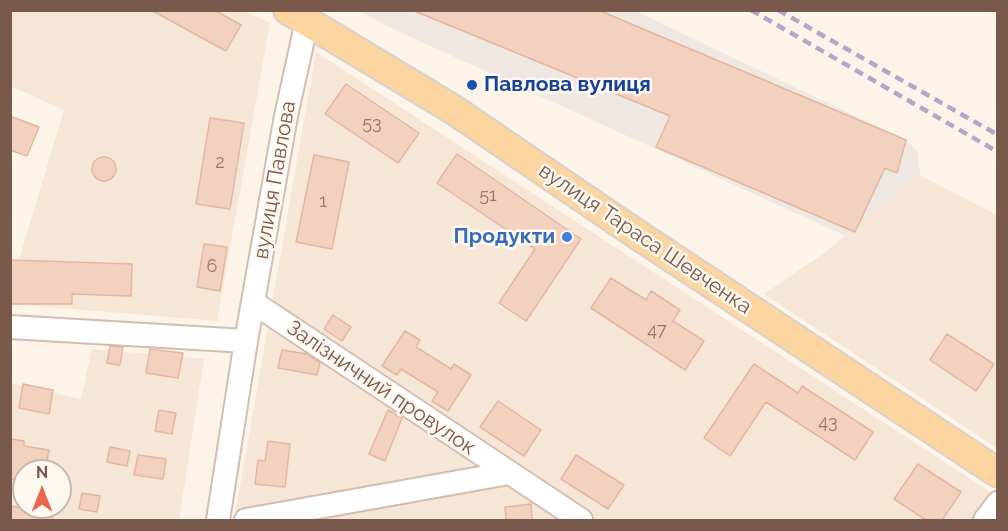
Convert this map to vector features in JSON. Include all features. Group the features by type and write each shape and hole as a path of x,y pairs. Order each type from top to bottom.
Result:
{"main road":[{"name":"вулиця Тараса Шевченка","path":"298,16 454,110 632,231 998,473"}],"street":[{"name":"вулиця Павлова","path":"218,520 246,341 286,116 298,16"},
{"name":"Залізничний провулок","path":"254,303 581,520"},
{"path":"10,327 246,341"},
{"name":"Залізничний провулок","path":"246,520 509,472"},
{"path":"985,520 998,503"}],"shaded area":[{"path":"11,11 244,11 270,23 217,321 11,304 11,286 64,110 11,86"},
{"path":"359,11 635,11 906,140 918,152 920,175 846,236 389,27"},
{"path":"316,52 998,497 997,520 234,520"},
{"path":"920,175 997,215 997,448 764,294 823,254"},
{"path":"92,349 204,359 179,520 11,520 11,383 81,399"}],"building":[{"path":"151,10 214,10 241,25 226,51"},
{"path":"412,10 598,10 906,140 897,173 885,168 855,232 656,147 670,116"},
{"path":"346,84 419,133 398,163 325,114"},
{"path":"10,116 39,127 27,156 10,150"},
{"path":"210,118 244,123 230,209 196,204"},
{"path":"457,154 581,239 526,321 499,303 535,249 437,183"},
{"path":"314,155 349,162 332,249 296,242"},
{"path":"104,157 112,161 116,169 112,177 104,181 96,177 92,169 96,161"},
{"path":"204,244 227,247 220,291 197,287"},
{"path":"10,260 132,264 131,296 72,294 72,304 10,304"},
{"path":"611,278 646,300 651,291 680,310 673,321 704,341 685,370 591,308"},
{"path":"333,315 351,327 342,341 324,329"},
{"path":"405,331 420,340 416,347 451,369 454,364 471,375 448,411 432,401 438,392 401,369 397,375 382,366"},
{"path":"947,334 994,364 976,391 930,360"},
{"path":"110,346 123,347 120,365 107,363"},
{"path":"150,349 183,353 178,378 146,373"},
{"path":"282,350 307,354 320,363 317,375 278,368"},
{"path":"754,364 798,393 802,386 873,432 855,460 766,402 730,456 704,438"},
{"path":"23,384 53,390 49,414 19,408"},
{"path":"498,401 541,430 524,456 480,427"},
{"path":"159,410 176,413 172,434 155,431"},
{"path":"388,410 402,418 385,461 369,454"},
{"path":"10,439 24,441 24,446 49,450 47,459 12,459 12,479 10,479"},
{"path":"268,441 290,444 285,487 255,484 258,460 265,461"},
{"path":"110,447 130,451 127,466 107,462"},
{"path":"138,455 166,459 163,479 134,475"},
{"path":"576,455 624,485 608,509 561,479"},
{"path":"918,464 961,492 942,520 926,520 894,499"},
{"path":"82,493 100,496 97,512 79,509"},
{"path":"531,504 532,520 506,520 505,507"},
{"path":"10,506 12,506 12,519 52,519 52,520 10,520"}],"railway":[{"path":"751,10 998,152"},
{"path":"778,10 998,135"}],"place":[{"name":"Павлова вулиця","path":"472,85"},
{"name":"Продукти","path":"567,237"}]}
